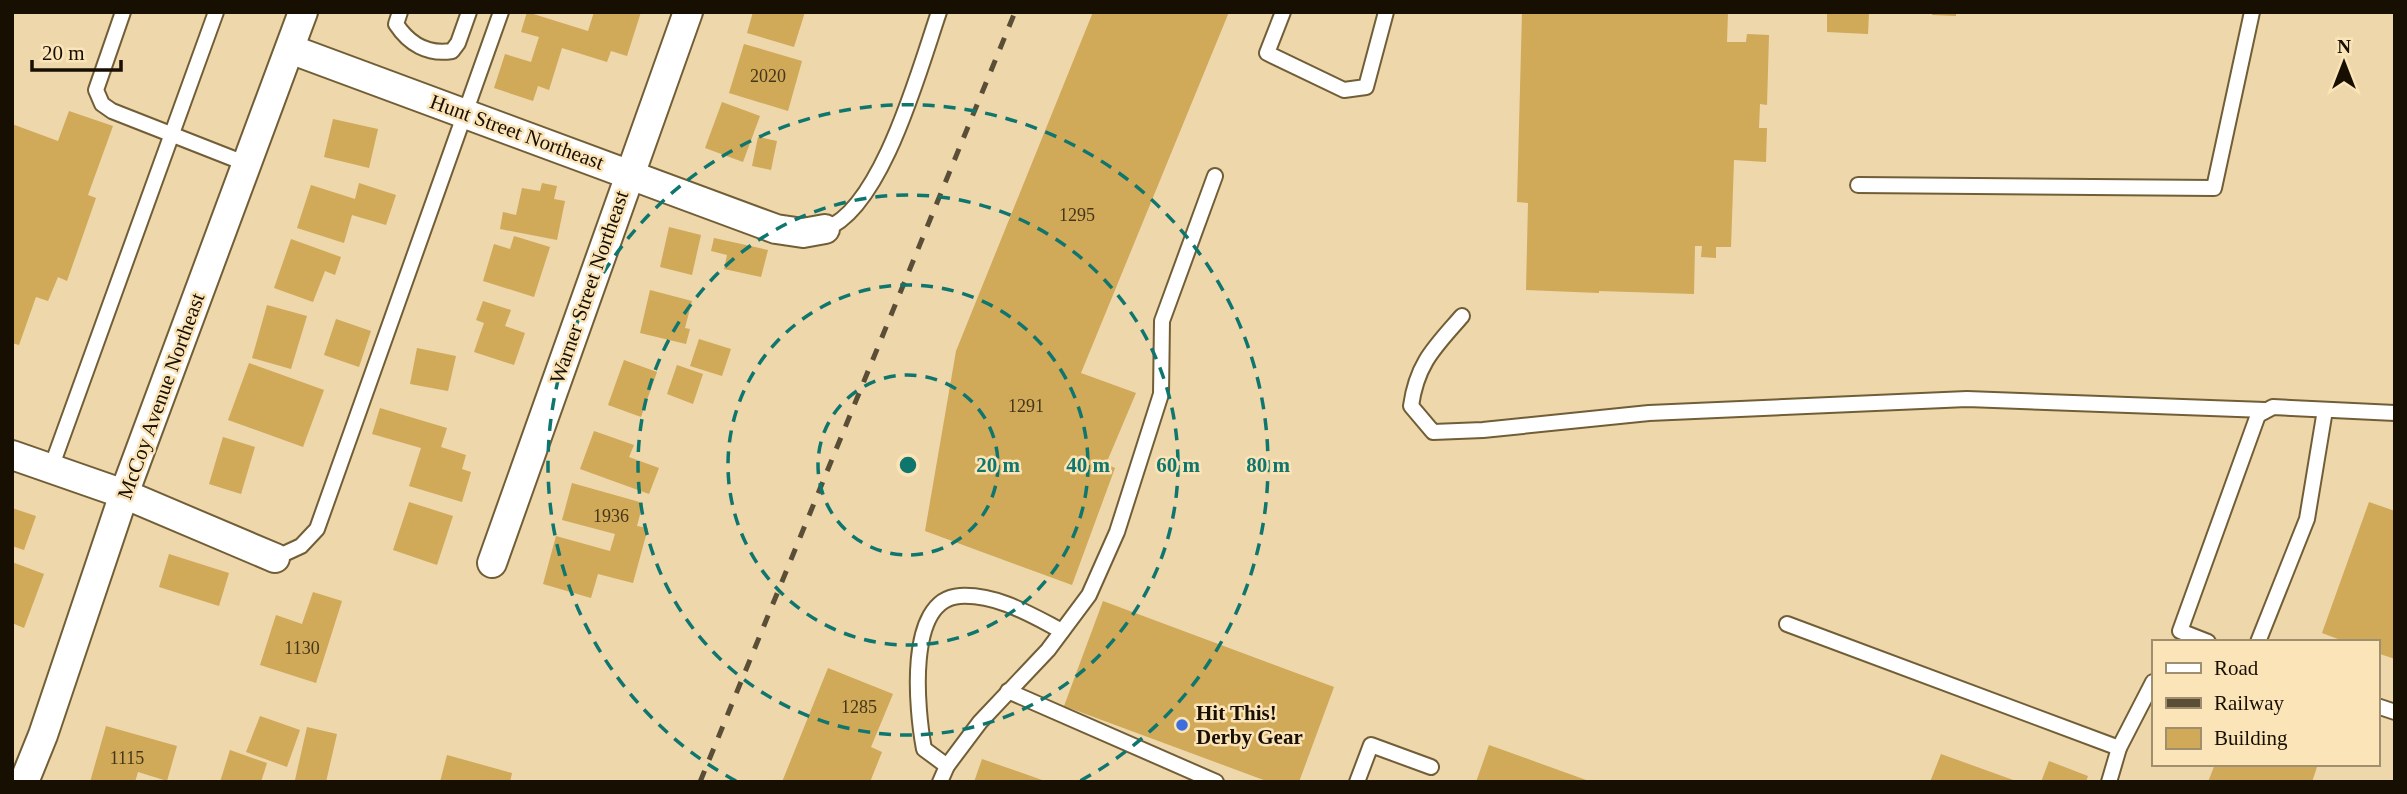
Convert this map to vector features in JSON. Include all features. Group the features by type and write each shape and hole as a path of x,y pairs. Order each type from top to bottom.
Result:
{"street":[{"name":"McCoy Avenue Northeast","path":"24,782 43,735 124,494 303,12"},
{"name":"Warner Street Northeast","path":"492,563 688,12"},
{"name":"Hunt Street Northeast","path":"290,50 776,229 803,233 825,229"},
{"path":"12,454 124,494 275,558"}],"lane":[{"path":"123,12 96,89 102,104 112,111 247,164"},
{"path":"51,468 216,12"},
{"path":"400,12 396,24 405,37 438,54 452,51 458,43 469,12"},
{"path":"275,558 301,546 317,529 501,12"},
{"path":"825,229 837,225 850,213 870,187 903,117 939,12"},
{"path":"1283,12 1267,53 1344,90 1366,86 1386,12"},
{"path":"1858,185 2214,188 2252,12"},
{"path":"940,782 947,766 980,722 1048,650 1089,595 1117,532 1161,394 1162,321 1215,176"},
{"path":"1462,316 1430,353 1414,382 1410,406 1433,432 1483,430 1649,413 1967,399 2265,410"},
{"path":"2198,640 2177,636 2258,415 2273,407 2395,412"},
{"path":"2259,640 2306,519 2325,410"},
{"path":"947,766 924,750 920,729 920,647 930,612 950,598 978,597 1014,606 1062,631"},
{"path":"1787,624 2119,748"},
{"path":"2109,782 2119,748 2152,684"},
{"path":"1008,691 1216,782"},
{"path":"1357,782 1371,745 1431,768"}],"building":[{"path":"527,12 588,31 594,12 641,12 627,56 611,51 607,62 562,48 549,90 538,86 533,101 494,88 505,54 531,62 539,37 521,32"},
{"path":"753,12 805,12 794,47 747,33"},
{"path":"1093,12 1229,12 1081,373 1136,393 1106,464 1115,468 1072,585 925,531 956,351"},
{"path":"1522,12 1728,12 1727,42 1746,42 1747,34 1769,35 1767,105 1760,104 1759,128 1767,128 1766,162 1734,160 1731,247 1716,247 1716,258 1701,257 1702,246 1695,246 1694,294 1526,290 1528,203 1517,202"},
{"path":"1827,12 1869,12 1868,34 1827,32"},
{"path":"1932,12 1956,12 1956,16 1932,15"},
{"path":"744,44 802,61 788,111 729,93"},
{"path":"722,102 760,116 743,162 705,148"},
{"path":"69,111 113,126 88,195 96,198 67,281 58,277 48,301 36,297 19,345 12,343 12,124 58,141"},
{"path":"333,119 378,129 369,168 324,157"},
{"path":"758,137 777,141 771,170 752,166"},
{"path":"359,183 396,195 386,225 352,215 344,243 297,228 311,185 355,199"},
{"path":"542,183 557,186 554,199 565,201 557,240 500,229 503,212 516,215 522,188 540,191"},
{"path":"669,227 701,235 692,275 660,267"},
{"path":"514,236 550,247 534,297 483,281 494,244 510,249"},
{"path":"714,238 768,250 761,277 724,269 727,255 711,251"},
{"path":"291,239 341,257 335,275 325,271 313,302 274,288"},
{"path":"650,290 692,301 685,328 690,329 686,344 640,333"},
{"path":"483,301 511,310 505,326 525,333 514,365 474,352 484,323 476,320"},
{"path":"267,305 307,316 291,369 252,358"},
{"path":"336,319 371,331 359,367 324,355"},
{"path":"699,339 731,349 722,376 690,366"},
{"path":"417,348 456,356 448,391 410,384"},
{"path":"624,360 657,372 641,417 608,405"},
{"path":"249,363 324,390 303,447 228,420"},
{"path":"677,365 703,374 693,404 667,394"},
{"path":"380,408 447,428 441,447 466,455 462,469 471,472 462,502 409,486 421,448 372,434"},
{"path":"594,431 634,445 629,457 659,468 649,494 580,469"},
{"path":"223,437 255,447 241,494 209,484"},
{"path":"572,483 643,503 637,526 648,528 633,583 598,574 591,598 543,584 556,536 610,551 615,534 562,520"},
{"path":"409,502 453,516 437,565 393,550"},
{"path":"2369,502 2395,511 2395,659 2379,654 2379,640 2341,640 2322,633"},
{"path":"12,508 36,516 24,550 12,546"},
{"path":"169,554 229,573 219,606 159,587"},
{"path":"12,562 44,574 24,628 12,623"},
{"path":"313,592 342,601 316,683 260,665 276,615 302,624"},
{"path":"1103,601 1334,687 1299,782 1269,782 1064,706"},
{"path":"828,668 893,694 871,747 882,752 870,782 782,782"},
{"path":"260,716 300,730 287,767 246,752"},
{"path":"106,726 177,746 167,781 138,772 135,782 90,782"},
{"path":"307,727 337,734 326,782 295,780"},
{"path":"1489,745 1589,781 1589,782 1476,782"},
{"path":"230,750 267,763 261,782 220,782"},
{"path":"1941,754 2016,781 2016,782 1930,782"},
{"path":"447,755 512,773 510,782 440,782"},
{"path":"982,759 1045,781 974,782"},
{"path":"2049,761 2088,776 2086,782 2041,782"},
{"path":"2214,766 2317,766 2312,782 2208,782"}],"railway":[{"path":"700,782 1015,12"}],"place":[{"name":"Hit This! Derby Gear","path":"1182,725"}]}
